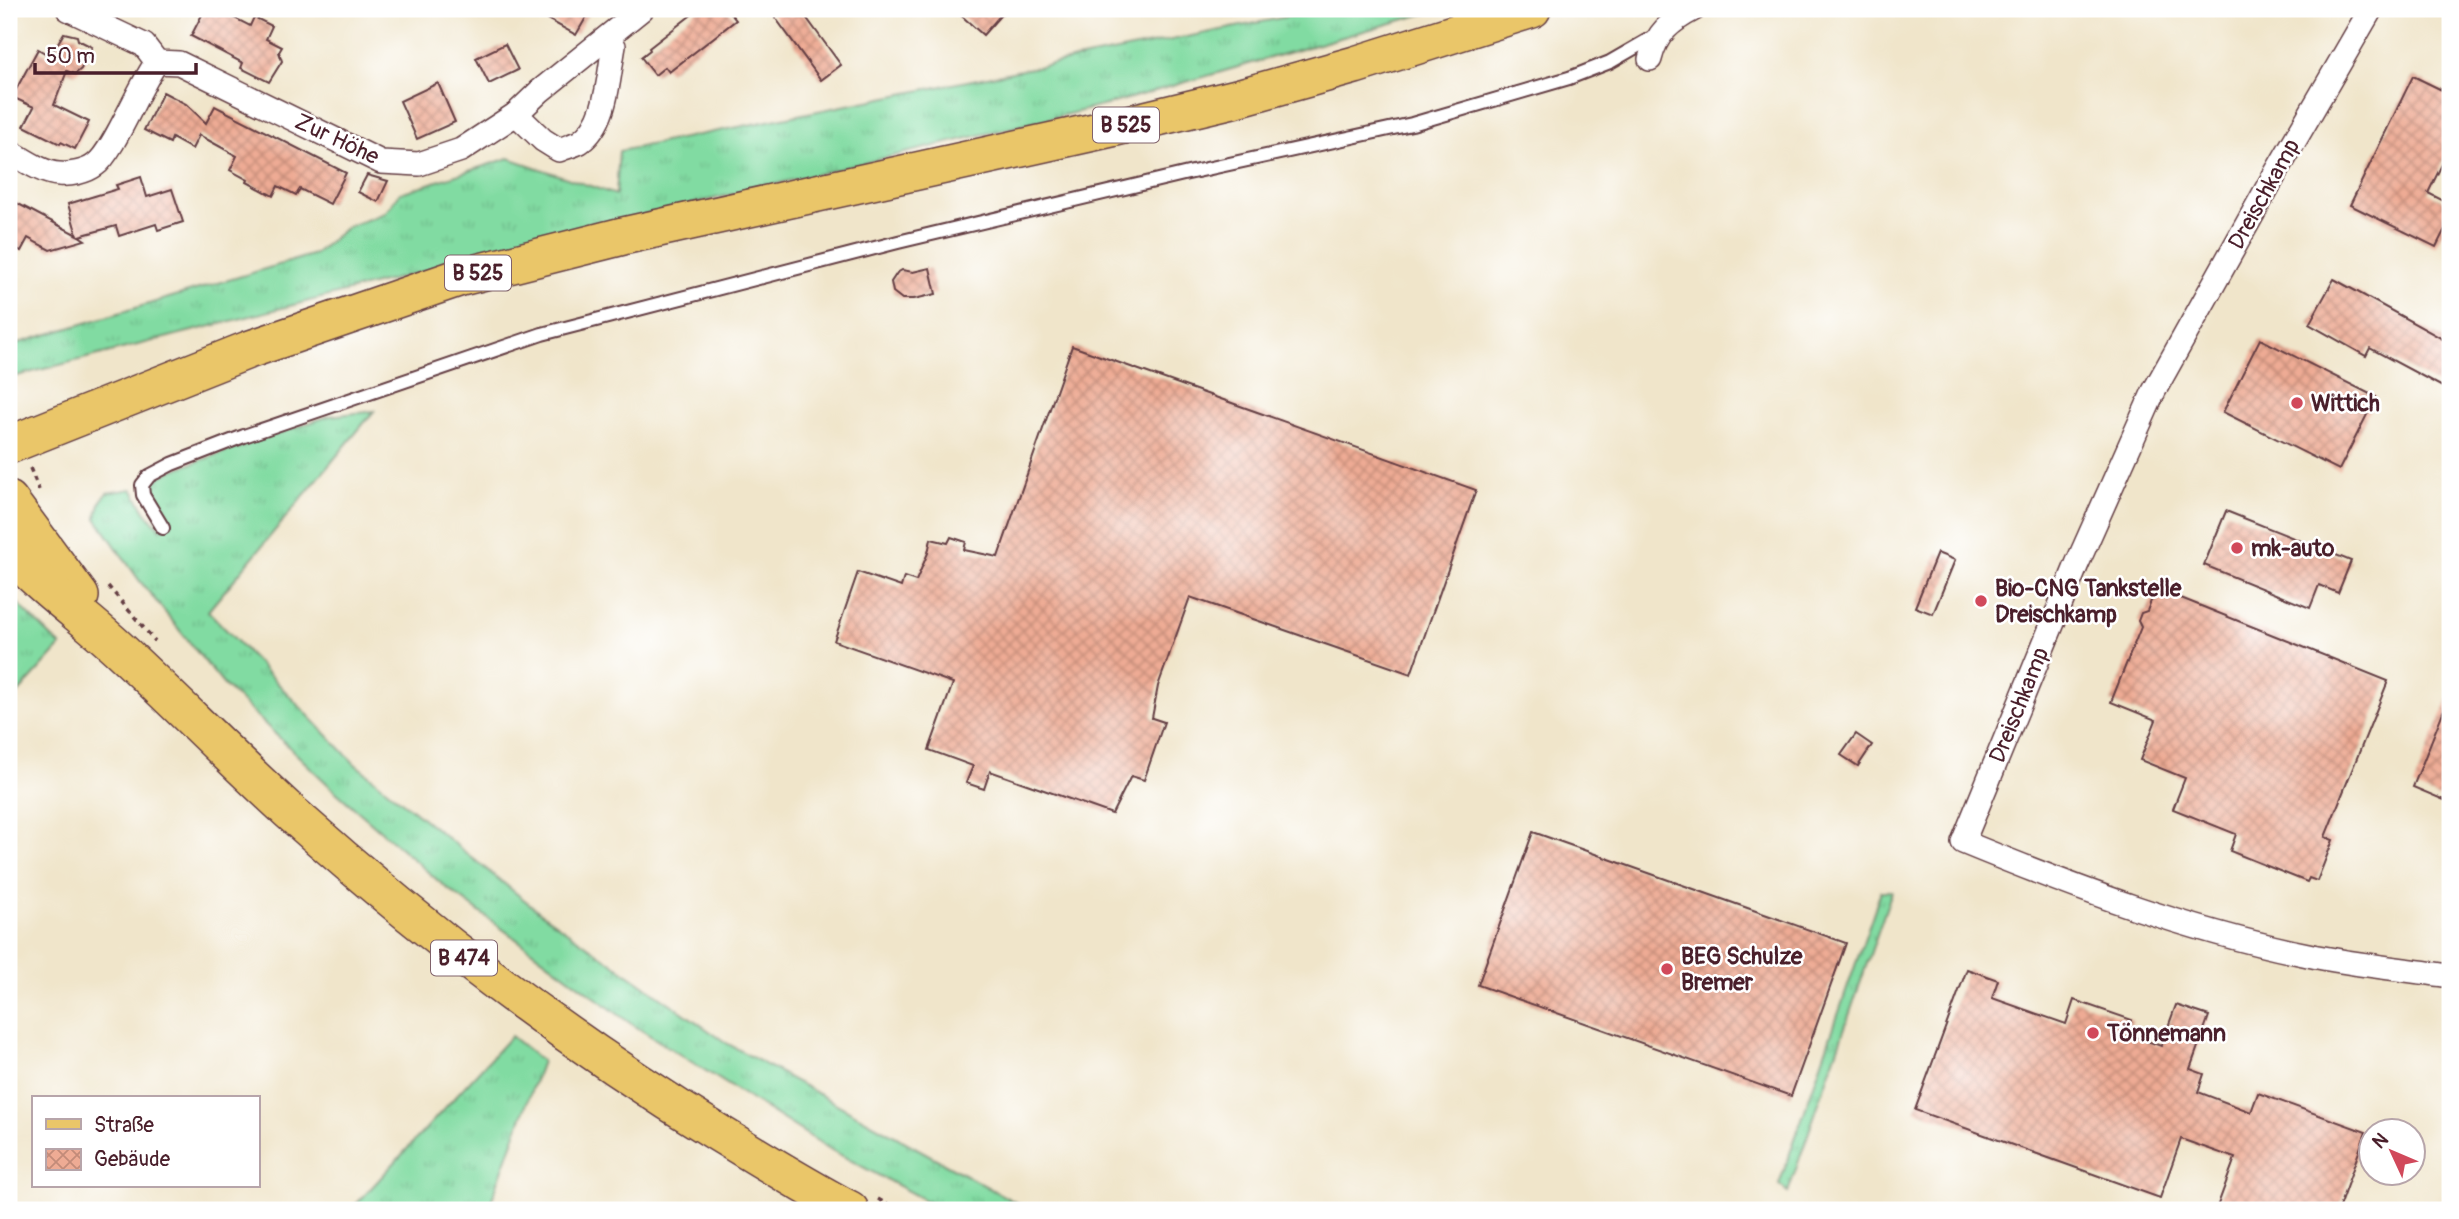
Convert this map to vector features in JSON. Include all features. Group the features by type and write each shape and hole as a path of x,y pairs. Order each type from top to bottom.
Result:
{"main road":[{"name":"B 525","path":"12,444 248,350 461,277 623,236 1237,98 1355,65 1532,9"},
{"name":"B 474","path":"25,499 120,650"},
{"name":"B 474","path":"9,551 23,567 120,650 280,803 357,871 477,968 681,1110 860,1202"}],"street":[{"path":"9,151 57,174 78,172 97,164 106,153 147,75 157,62 144,45 68,9"},
{"name":"Zur Höhe","path":"157,62 179,63 381,162 419,164 461,150 516,114 540,91 642,9"},
{"path":"1650,59 1653,44 1661,32 1677,18 1694,9"},
{"name":"Dreischkamp","path":"2371,9 2154,391 2077,564 1963,842 2113,900 2265,945 2310,956 2450,976"},
{"path":"516,114 543,140 559,150 578,143 594,129 604,103 614,46 608,37"}],"lane":[{"path":"163,528 143,495 142,485 149,476 172,464 244,436 419,374 542,334 898,242 1188,173 1412,124 1569,78 1635,49 1661,32"}],"path":[{"path":"12,444 34,475 25,499"},
{"path":"106,584 159,645"},
{"path":"860,1202 898,1210"}],"green space":[{"path":"1326,9 1437,10 1106,105 621,221 9,378 9,346 315,254 347,227 385,213 400,193 509,158 616,195 619,151"},
{"path":"374,411 208,611 355,764 542,914 728,1044 1029,1210 943,1210 833,1151 630,1023 443,885 336,792 223,684 139,580 96,518 101,501 107,493 132,489 161,531 147,491 152,481 173,470 329,416"},
{"path":"9,595 61,646 9,703"},
{"path":"1881,891 1892,891 1788,1192 1779,1185"},
{"path":"511,1036 542,1061 488,1210 351,1210"}],"building":[{"path":"205,9 217,9 250,26 254,17 272,26 266,39 282,47 279,52 282,61 269,82 241,68 243,63 191,36"},
{"path":"529,9 591,9 576,35"},
{"path":"699,9 727,9 736,20 669,72 665,67 655,75 641,57"},
{"path":"769,9 800,9 841,65 821,80"},
{"path":"954,9 1006,9 983,35"},
{"path":"64,33 77,36 78,40 92,47 81,69 75,74 67,71 54,105 89,122 75,149 24,126 34,107 12,97 38,49 50,56"},
{"path":"505,44 518,70 489,84 476,58"},
{"path":"2413,76 2450,94 2450,148 2428,193 2450,204 2450,219 2436,247 2350,205"},
{"path":"438,83 455,122 417,139 400,101"},
{"path":"163,92 186,104 206,123 215,106 346,173 330,204 300,189 296,195 278,186 273,196 230,170 237,156 199,135 192,149 172,138 170,143 144,130"},
{"path":"367,175 388,181 378,202 358,192"},
{"path":"141,177 147,197 172,189 183,222 158,230 156,224 119,236 116,226 79,236 85,240 50,250 28,238 21,251 9,244 9,199 77,235 68,204 118,189 116,185"},
{"path":"930,268 936,294 902,299 893,292 891,282 897,273 902,270 913,272"},
{"path":"2334,279 2450,343 2450,391 2370,348 2366,356 2309,324"},
{"path":"2260,339 2376,397 2339,470 2223,412"},
{"path":"1072,346 1476,490 1411,674 1190,597 1158,686 1152,718 1164,722 1144,780 1131,776 1112,814 990,771 984,789 966,783 973,766 929,750 953,683 834,641 858,572 901,587 904,577 916,581 931,539 948,543 951,537 966,542 964,550 998,557"},
{"path":"2226,511 2351,561 2338,593 2319,585 2310,608 2204,565"},
{"path":"1937,553 1955,560 1933,614 1915,607"},
{"path":"2156,588 2388,681 2325,837 2333,840 2317,881 2309,878 2307,882 2230,851 2236,834 2173,809 2185,778 2140,760 2156,720 2111,702 2141,627 2138,621 2141,613 2147,611"},
{"path":"2449,697 2450,785 2444,800 2413,787"},
{"path":"1856,734 1872,745 1858,766 1841,755"},
{"path":"1533,832 1846,943 1791,1096 1478,985"},
{"path":"1967,969 1998,980 1992,998 2066,1024 2074,1000 2132,1020 2127,1034 2161,1046 2176,1005 2209,1016 2190,1069 2204,1074 2198,1092 2251,1112 2258,1093 2358,1129 2358,1154 2338,1210 2216,1210 2235,1158 2181,1139 2160,1198 1915,1110"}],"place":[{"name":"Wittich","path":"2297,403"},
{"name":"mk-auto","path":"2237,548"},
{"name":"Bio-CNG Tankstelle Dreischkamp","path":"1981,601"},
{"name":"BEG Schulze Bremer","path":"1667,969"},
{"name":"Tönnemann","path":"2093,1033"}]}
